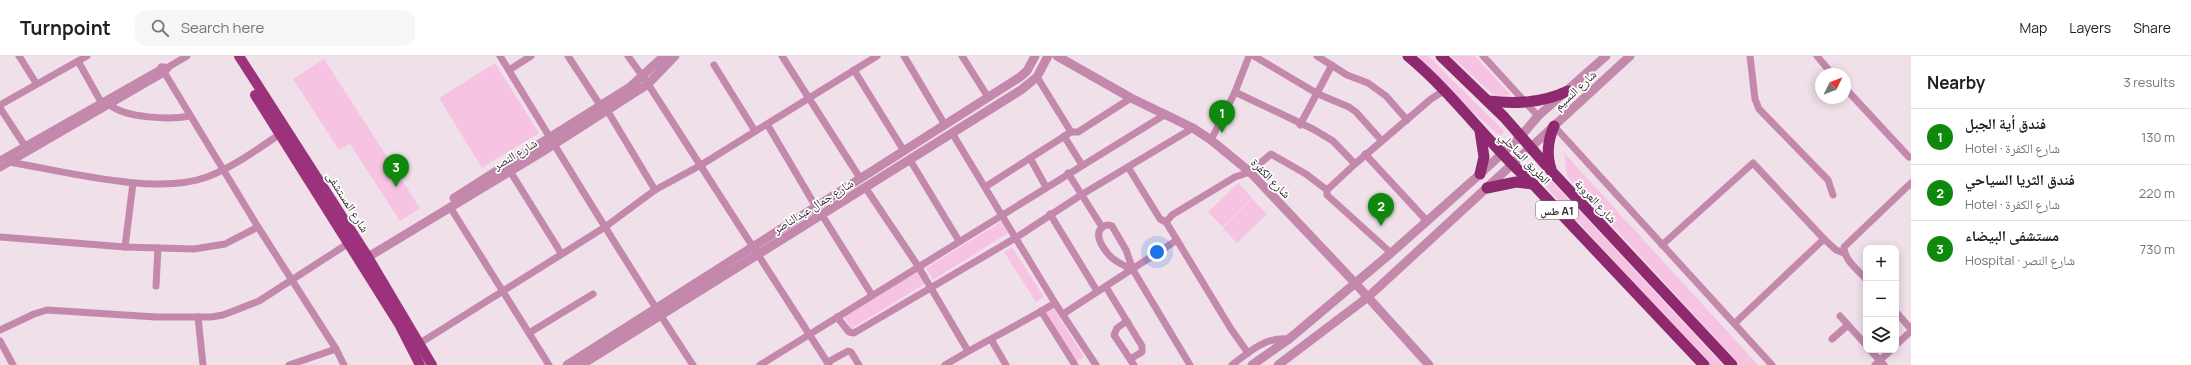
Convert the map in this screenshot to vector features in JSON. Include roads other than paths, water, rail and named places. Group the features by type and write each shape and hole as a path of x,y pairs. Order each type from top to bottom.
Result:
{"highway":[{"name":"الطريق الساحلي","path":"1408,56 1445,90 1512,166 1533,184 1704,365"},
{"name":"شارع العروبة","path":"1440,56 1488,101 1732,365"},
{"path":"1488,101 1525,103 1544,100 1568,91"},
{"path":"1553,173 1549,164 1548,145 1554,126"},
{"path":"1480,130 1484,152 1480,174"},
{"path":"1487,188 1511,183 1533,184"}],"main road":[{"name":"شارع المستشفى","path":"231,56 283,132 352,241 363,255 416,345 420,365"},
{"name":"شارع المستشفى","path":"239,56 283,132"},
{"name":"شارع المستشفى","path":"363,255 364,267 416,345 432,365"}],"street":[{"path":"19,56 36,83"},
{"path":"24,146 0,106 36,83 87,56"},
{"path":"0,168 110,104 163,70 173,61 187,56"},
{"path":"500,56 551,141 693,365"},
{"path":"509,70 531,56"},
{"path":"568,56 604,108 655,190"},
{"path":"628,56 701,165 754,251 829,364 848,351 853,354 859,365"},
{"name":"شارع النصر","path":"645,81 664,56"},
{"name":"شارع النصر","path":"363,255 484,183 604,108 645,81 675,56"},
{"path":"782,56 860,178"},
{"path":"416,345 561,253 605,227 655,190 701,165 808,97 877,56"},
{"path":"904,56 945,124"},
{"path":"962,56 988,97"},
{"path":"754,251 816,207 988,97 1027,70 1035,56"},
{"name":"شارع جمال عبدالناصر","path":"581,365 658,312 754,251 822,215 1021,90 1036,77 1048,56"},
{"name":"شارع الكفرة","path":"1058,56 1131,98 1193,128 1211,140 1250,172 1356,284 1429,365"},
{"path":"1211,140 1235,92 1249,56"},
{"path":"1254,56 1318,94 1356,112 1381,140"},
{"path":"1317,56 1355,80 1368,83 1386,96 1407,120"},
{"path":"1483,56 1538,116"},
{"name":"شارع النسيم","path":"1252,365 1289,339 1356,284 1502,154 1521,136 1538,116 1606,56"},
{"name":"شارع النسيم","path":"1284,363 1368,297 1630,56"},
{"path":"1750,56 1755,99 1759,108 1828,180 1833,196"},
{"path":"1817,56 1827,68"},
{"path":"78,61 101,102"},
{"path":"714,64 755,131"},
{"path":"1300,124 1318,94 1332,65"},
{"path":"0,160 101,102 163,70"},
{"path":"163,70 258,227 336,349 344,365"},
{"path":"854,70 904,151"},
{"path":"1036,77 1071,132"},
{"path":"1327,190 1381,140 1431,99 1445,90"},
{"path":"1235,92 1313,129 1333,141 1355,164"},
{"path":"1851,94 1909,157"},
{"path":"984,187 1064,136 1071,132 1078,132 1131,98"},
{"path":"110,104 123,112 171,118 190,116"},
{"path":"760,365 1068,173 1166,114"},
{"path":"767,124 816,207"},
{"path":"1554,126 1772,365"},
{"path":"837,317 849,332 854,333 1017,237 1050,214 1193,128"},
{"path":"9,162 133,183 191,182 224,169 283,132"},
{"path":"952,133 984,187 1017,237 1055,303 1096,365"},
{"path":"1064,136 1082,165"},
{"name":"شارع النصر","path":"363,255 450,207 484,183 510,171 551,141"},
{"path":"1166,222 1172,215 1228,181 1250,172 1271,154 1306,174 1327,190 1327,194 1352,219 1391,253"},
{"path":"1365,154 1428,221"},
{"path":"1030,158 1046,187"},
{"path":"910,160 959,241"},
{"path":"1662,245 1753,163 1824,239 1836,250 1844,253 1863,275"},
{"path":"1128,167 1160,219 1166,222 1231,329 1248,353"},
{"path":"510,171 561,253"},
{"path":"1068,173 1102,227"},
{"path":"125,247 133,183"},
{"path":"1844,253 1844,247 1847,242 1911,184"},
{"path":"865,187 932,288 968,351"},
{"path":"450,207 549,365"},
{"path":"1050,214 1097,291"},
{"path":"822,215 872,295"},
{"path":"1133,270 1114,261 1108,255 1098,238 1099,230 1102,227 1106,225 1112,226 1126,250 1133,270 1190,365"},
{"path":"0,237 125,247 208,248 225,244 258,227"},
{"path":"1735,323 1824,239"},
{"path":"1063,314 1097,291 1133,270 1176,240"},
{"path":"0,330 34,314 47,310 156,317 198,317 223,315 247,306 292,280 352,241"},
{"path":"156,286 158,248"},
{"path":"1106,287 1128,321 1143,349 1132,362 1114,335 1117,328 1128,321"},
{"path":"529,333 593,294"},
{"path":"945,365 953,363 968,351 992,340 1055,303"},
{"path":"1041,311 1075,365"},
{"path":"567,365 658,312"},
{"path":"1840,316 1863,342"},
{"path":"1899,316 1911,330 1899,342"},
{"path":"198,317 203,365"},
{"path":"1832,339 1848,325"},
{"path":"1232,365 1268,340 1279,338 1289,339"},
{"path":"992,340 1006,365"},
{"path":"0,341 12,365"},
{"path":"289,365 336,349"},
{"path":"1872,353 1880,364 1889,353"}],"place":[{"name":"فندق أية الجبل","path":"1222,133"},
{"name":"مستشفى البيضاء","path":"396,187"},
{"name":"فندق الثريا السياحي","path":"1381,226"}]}
